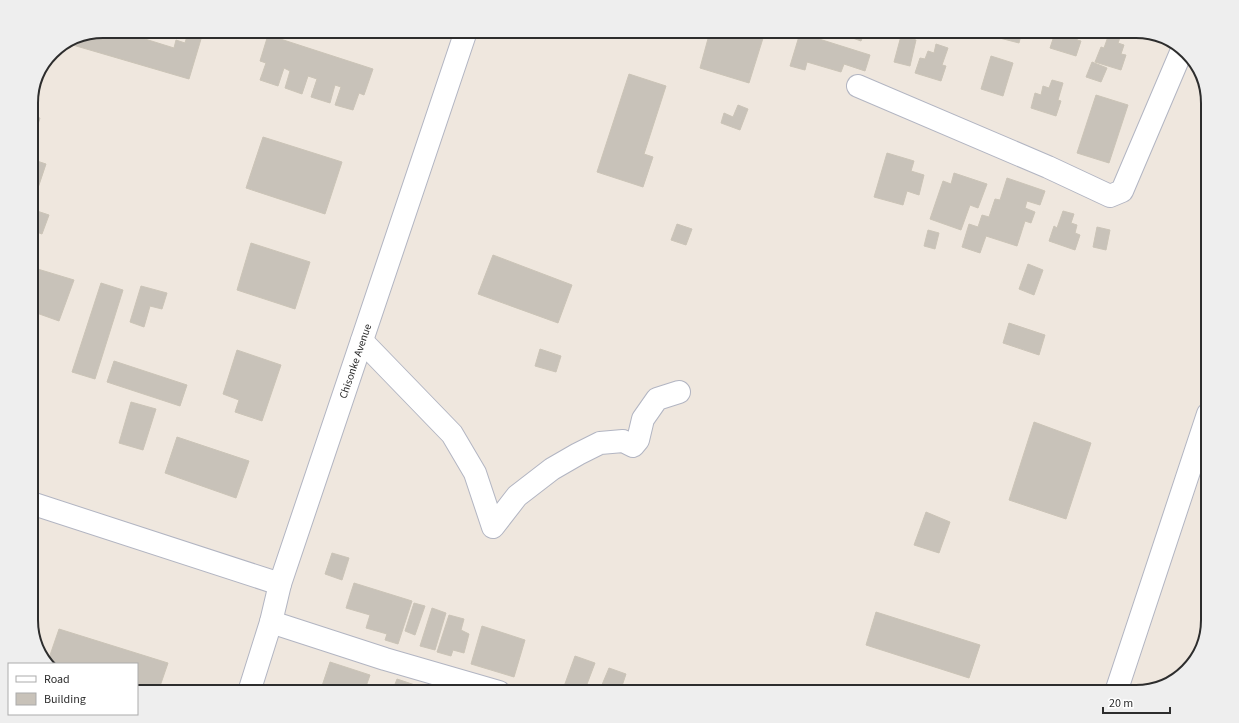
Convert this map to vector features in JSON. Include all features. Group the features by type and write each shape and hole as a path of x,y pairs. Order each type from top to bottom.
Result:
{"street":[{"name":"Chisonke Avenue","path":"251,685 271,622 280,584 362,341 461,38"},
{"path":"858,86 1048,167 1110,196 1122,191 1180,55"},
{"path":"362,341 452,434 475,473 492,527 517,496 552,470 578,454 600,443 623,441 633,446 638,440 643,419 657,399 679,392"},
{"path":"1118,685 1201,435"},
{"path":"38,505 280,584"},
{"path":"271,622 385,659 475,685"}],"building":[{"path":"145,38 174,48 176,40 185,43 186,38 201,39 189,79 74,45 90,39"},
{"path":"267,38 277,38 373,69 364,95 359,93 353,110 335,105 341,87 335,85 330,103 311,97 317,79 308,76 302,94 285,88 290,71 284,68 278,86 260,80 266,63 260,61"},
{"path":"708,38 763,38 749,83 700,68"},
{"path":"798,38 816,38 870,55 865,71 844,64 841,72 807,62 805,70 790,66"},
{"path":"853,38 862,38 861,41"},
{"path":"900,38 916,40 910,66 894,62"},
{"path":"1000,38 1020,38 1019,43"},
{"path":"1053,38 1078,38 1077,40 1081,41 1076,56 1050,48"},
{"path":"1108,38 1120,38 1118,43 1124,45 1121,54 1126,55 1121,70 1095,62 1101,47 1104,48"},
{"path":"936,44 948,48 942,65 946,66 941,81 915,73 920,58 925,59 928,51 934,53"},
{"path":"991,56 1013,63 1003,96 981,89"},
{"path":"1092,62 1107,68 1101,82 1086,77"},
{"path":"629,74 666,86 644,154 653,157 643,187 597,172"},
{"path":"1052,80 1063,83 1058,100 1061,101 1056,116 1031,108 1035,93 1041,95 1043,86 1049,88"},
{"path":"1096,95 1128,105 1109,163 1077,153"},
{"path":"738,105 748,109 740,130 721,123 724,113 733,117"},
{"path":"263,137 342,162 325,214 246,188"},
{"path":"887,153 914,161 911,171 924,175 919,195 907,191 903,205 874,197"},
{"path":"38,161 46,164 38,188"},
{"path":"954,173 987,184 978,208 970,205 961,230 930,219 943,181 951,184"},
{"path":"1007,178 1045,191 1040,205 1027,201 1025,208 1035,212 1031,223 1025,221 1017,246 986,236 980,253 962,247 969,224 978,227 982,215 989,217 995,199 1000,200"},
{"path":"38,211 49,215 42,234 38,233"},
{"path":"1063,211 1074,214 1071,223 1077,225 1075,233 1080,235 1075,250 1049,241 1054,226 1057,228"},
{"path":"677,224 692,229 686,245 671,240"},
{"path":"1097,227 1110,230 1106,250 1093,247"},
{"path":"928,230 939,233 935,249 924,246"},
{"path":"251,243 310,262 295,309 237,290"},
{"path":"493,255 572,285 558,323 478,294"},
{"path":"1028,264 1043,270 1034,295 1019,289"},
{"path":"38,269 74,280 59,321 38,314"},
{"path":"101,283 123,290 95,379 72,372"},
{"path":"141,286 167,293 162,309 150,306 144,327 130,322"},
{"path":"1009,323 1045,335 1039,355 1003,343"},
{"path":"540,349 561,356 556,372 535,366"},
{"path":"237,350 281,365 262,421 235,412 239,400 223,394"},
{"path":"114,361 187,385 180,406 107,382"},
{"path":"131,402 156,409 143,450 119,443"},
{"path":"1034,422 1091,443 1066,519 1009,500"},
{"path":"177,437 249,461 236,498 165,473"},
{"path":"926,512 950,522 939,553 914,545"},
{"path":"332,553 349,558 342,580 325,574"},
{"path":"354,583 412,601 398,644 385,640 387,634 366,628 370,615 346,608"},
{"path":"414,603 425,606 415,635 405,631"},
{"path":"432,608 446,613 435,650 420,646"},
{"path":"876,612 980,645 969,678 866,645"},
{"path":"449,615 464,619 461,630 469,634 464,653 453,650 451,656 437,652"},
{"path":"482,626 525,640 514,677 471,664"},
{"path":"59,629 168,663 160,685 138,685 138,663 54,663 50,657"},
{"path":"575,656 595,663 587,685 565,685"},
{"path":"330,662 370,675 366,685 322,685"},
{"path":"609,668 626,674 622,685 602,685"},
{"path":"397,679 415,685 395,685"}]}
